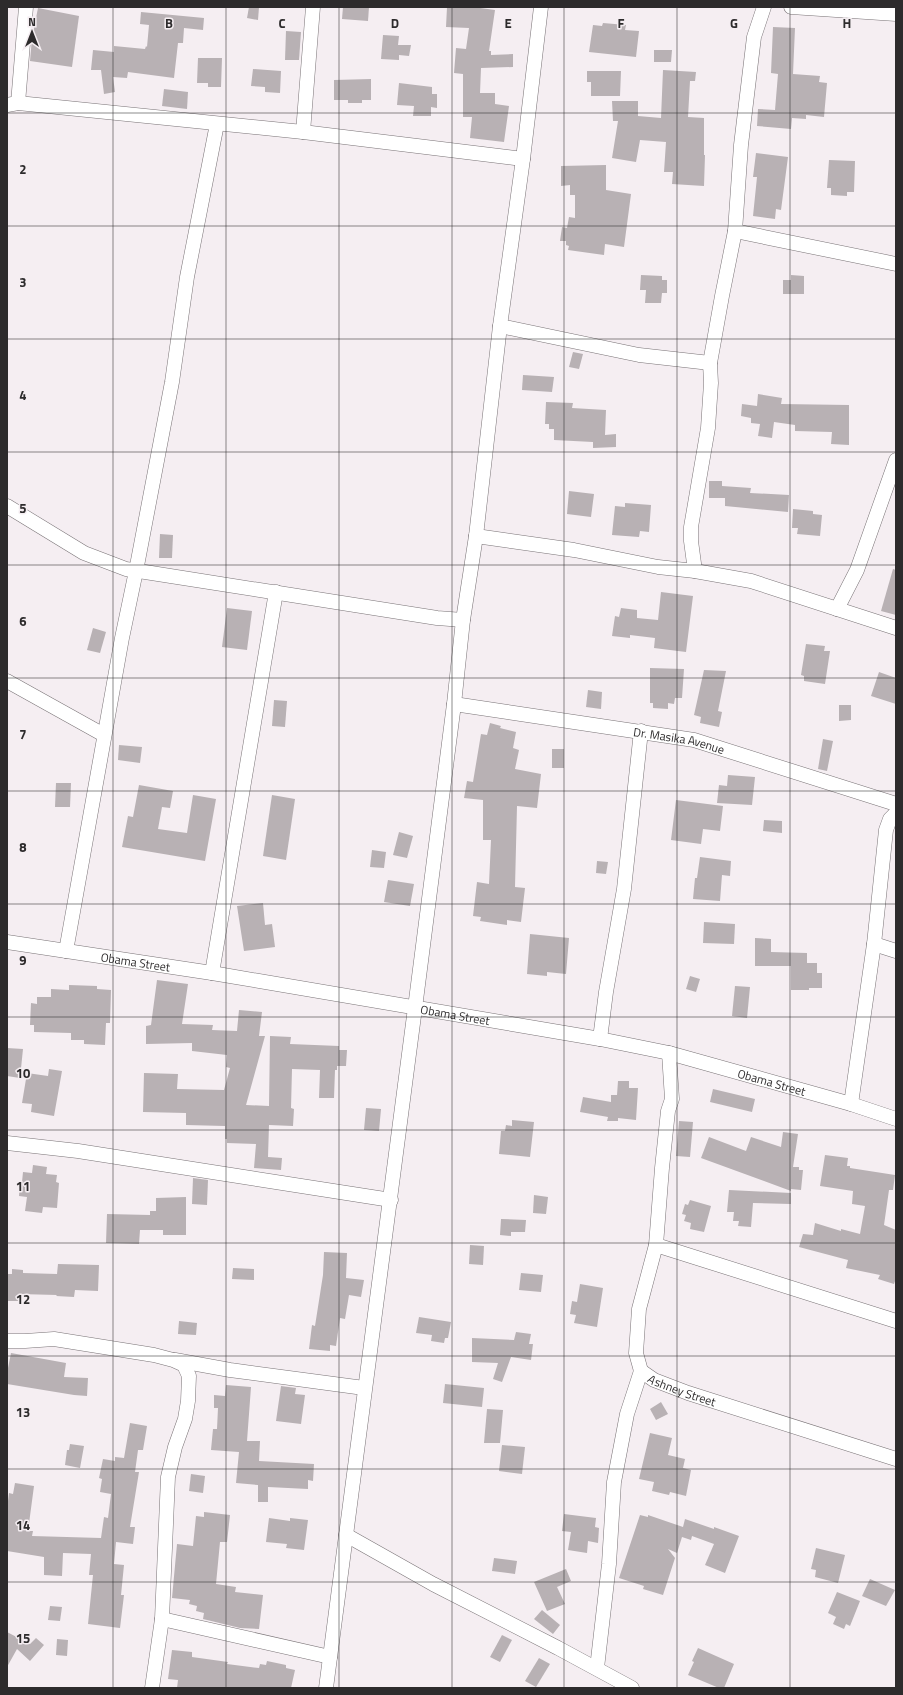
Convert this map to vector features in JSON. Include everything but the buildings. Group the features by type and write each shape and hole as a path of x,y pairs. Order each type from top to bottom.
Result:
{"street":[{"path":"26,7 13,104 303,132 523,159"},
{"path":"303,132 312,7"},
{"path":"326,1688 364,1388 391,1200 416,1008 463,620 476,536 500,326 523,159 541,7"},
{"path":"695,570 691,542 691,527 708,428 711,383 710,364 735,231 741,145 754,38 764,7"},
{"path":"791,7 896,14"},
{"path":"66,951 122,638 172,382 187,277 217,124"},
{"path":"735,231 896,264"},
{"path":"500,326 639,355 710,364"},
{"path":"837,609 857,570 896,460"},
{"path":"7,506 84,553 126,569 437,618 463,620"},
{"path":"476,536 574,550 658,567 695,570 751,581 896,628"},
{"path":"212,973 276,592"},
{"path":"7,681 104,735"},
{"name":"Dr. Masika Avenue","path":"454,704 694,740 896,804"},
{"path":"600,1039 606,992 624,889 641,731"},
{"path":"851,1104 874,944 886,830 890,819 896,812"},
{"name":"Obama Street","path":"7,942 212,973 600,1039 669,1053 851,1104 896,1119"},
{"path":"874,944 896,951"},
{"name":"Ashney Street","path":"669,1053 672,1099 668,1111 656,1245 638,1309 636,1353 640,1371 654,1380 688,1393 896,1459"},
{"path":"7,1143 78,1152 391,1200"},
{"path":"656,1245 896,1321"},
{"path":"7,1340 25,1341 54,1339 154,1355 173,1360 230,1370 364,1388"},
{"path":"152,1688 162,1619 168,1477 175,1447 185,1419 188,1400 189,1376 184,1365 173,1360"},
{"path":"597,1668 609,1564 614,1482 627,1414 640,1371"},
{"path":"346,1535 433,1584 597,1668 632,1688"},
{"path":"162,1619 330,1658"}]}
